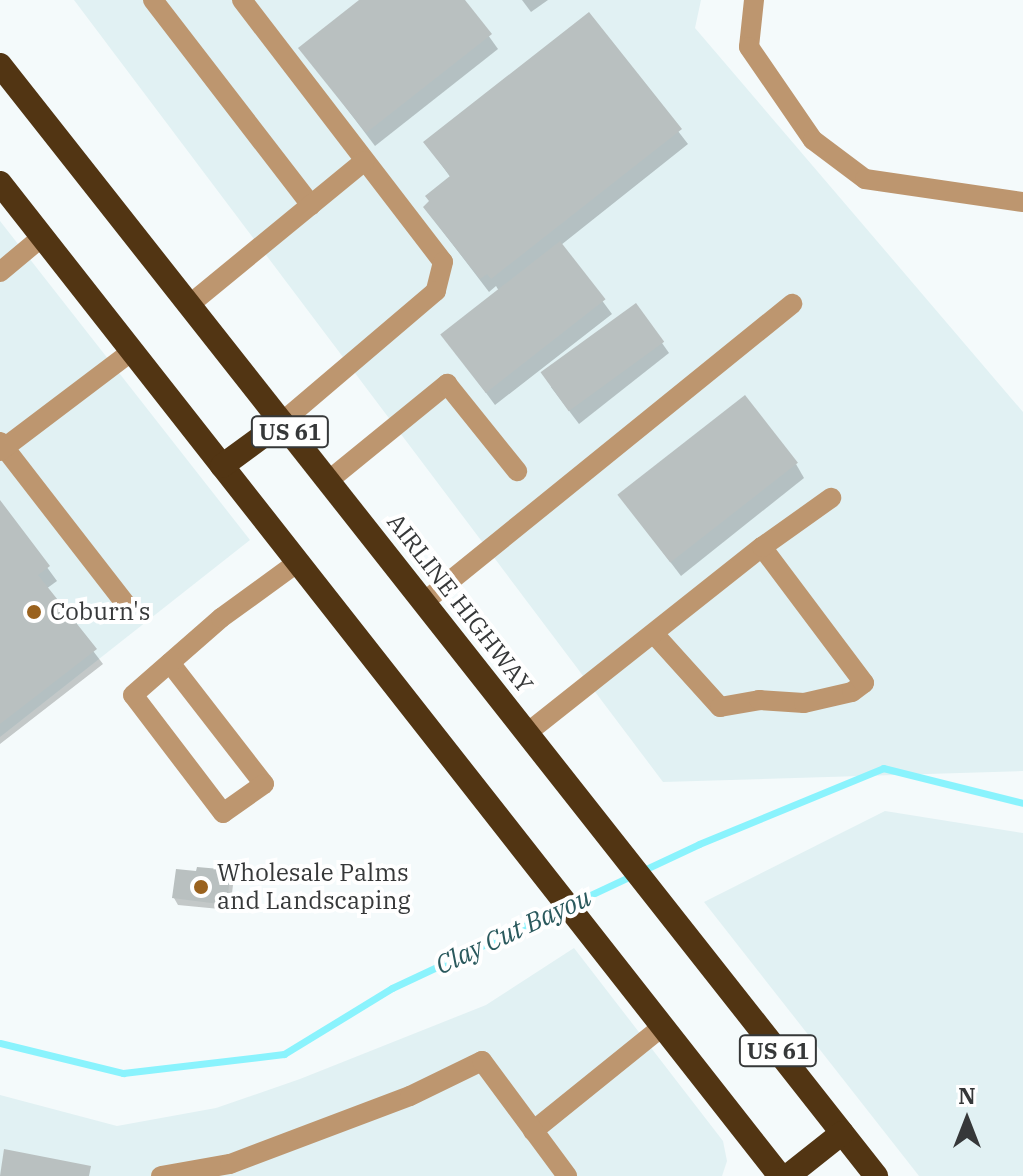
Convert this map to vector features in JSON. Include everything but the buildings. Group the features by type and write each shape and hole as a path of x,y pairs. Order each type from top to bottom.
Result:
{"highway":[{"name":"AIRLINE HIGHWAY","path":"0,65 876,1176"},
{"name":"US 61","path":"0,183 780,1176"},
{"path":"222,466 282,422"},
{"path":"788,1176 842,1133"}],"street":[{"path":"153,0 311,205"},
{"path":"242,0 443,262 436,291 282,422"},
{"path":"754,0 749,47 813,140 865,179 1023,202"},
{"path":"189,305 364,161"},
{"path":"0,272 42,237"},
{"path":"424,602 792,304"},
{"path":"125,603 1,447 132,351"},
{"path":"328,481 447,384 517,471"},
{"path":"527,733 655,635 762,547 831,498"},
{"path":"655,635 720,707 759,700 804,703 852,692 864,683 762,547"},
{"path":"170,663 264,784 223,813 133,695 221,618 298,562"},
{"path":"533,1131 662,1027"},
{"path":"161,1176 230,1164 410,1096 482,1061 567,1176"}],"shaded area":[{"path":"74,0 701,0 695,28 1023,412 1023,771 663,782"},
{"path":"0,221 250,540 0,737"},
{"path":"885,811 1023,833 1023,1176 919,1176 704,902"},
{"path":"574,948 723,1141 727,1161 722,1176 0,1176 0,1095 117,1126 216,1108 300,1079 486,1005"}],"waterway":[{"name":"Clay Cut Bayou","path":"0,1043 123,1073 284,1054 392,988 699,844 883,768 1023,803"}],"place":[{"name":"Coburn's","path":"34,612"},
{"name":"Wholesale Palms and Landscaping","path":"201,887"}]}
